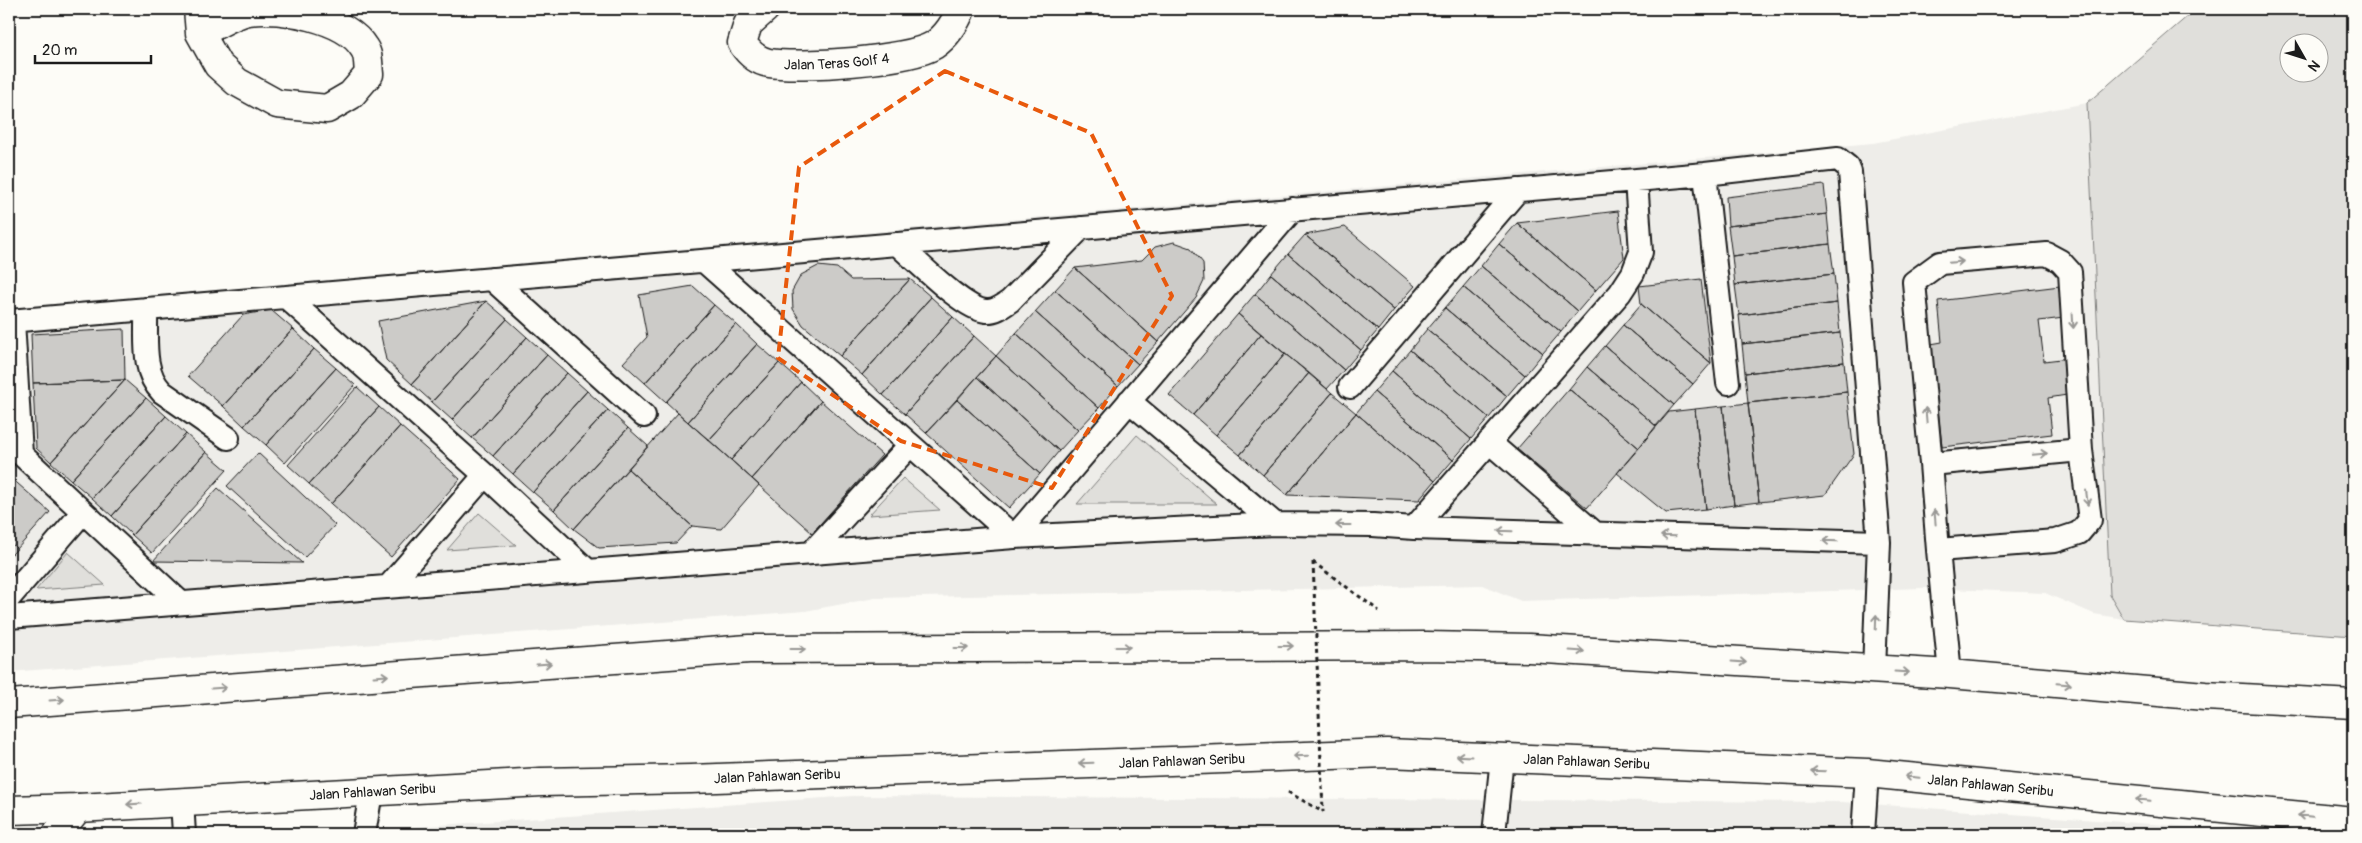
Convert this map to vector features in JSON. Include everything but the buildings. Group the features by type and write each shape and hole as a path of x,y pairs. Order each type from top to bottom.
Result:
{"main road":[{"name":"Jalan Teras Golf 4","path":"765,9 748,24 742,43 749,54 767,63 799,64 896,58 934,45 956,22 961,9"},
{"path":"284,10 343,28 356,37 366,50 369,74 351,94 327,110 277,104 236,82 218,65 199,21 247,11 284,10"},
{"path":"9,704 749,649 1501,647 1950,674 2206,696 2353,704"},
{"name":"Jalan Pahlawan Seribu","path":"9,810 78,808 541,782 691,779 1387,753 1867,773 2353,821"},
{"path":"57,834 78,808"}],"lane":[{"path":"181,603 15,449 11,321 1705,174 1833,158 1838,159 1848,167 1851,182 1879,542 1874,670"},
{"path":"1705,174 1728,383"},
{"path":"1414,528 1620,293 1633,273 1641,252 1636,180"},
{"path":"1350,387 1518,190"},
{"path":"1014,537 1293,209"},
{"path":"897,244 967,305 986,311 1000,308 1010,301 1081,228"},
{"path":"1938,550 2055,541 2080,533 2090,520 2081,450 2070,272 2060,261 2047,254 1940,263 1914,282 1938,550 1950,674"},
{"path":"704,261 1014,537"},
{"path":"492,279 644,416"},
{"path":"286,297 486,475 588,571"},
{"path":"146,309 148,370 153,383 162,392 228,438"},
{"path":"1129,402 1275,524"},
{"path":"1489,442 1596,534"},
{"path":"811,553 910,445"},
{"path":"1931,464 2081,450"},
{"path":"388,587 486,475"},
{"path":"9,598 84,512"},
{"path":"9,617 1014,537 1275,524 1373,525 1414,528 1879,542"},
{"path":"1494,834 1502,758"},
{"path":"1863,834 1867,773"},
{"path":"364,834 371,792"},
{"path":"182,801 184,834"}],"path":[{"path":"1323,812 1313,562 1381,612"}],"highlighted area":[{"path":"945,71 1091,133 1172,296 1052,488 901,441 778,358 799,167"}],"shaded area":[{"path":"2196,9 2353,9 2353,636 2124,619 2110,595 2087,103"},
{"path":"2087,103 2110,595 2124,619 2094,614 2045,593 1923,588 1521,601 1482,585 875,598 805,611 9,672 9,309 1873,143"},
{"path":"1137,435 1217,504 1077,504"},
{"path":"903,478 940,510 869,515"},
{"path":"479,513 516,545 447,550"},
{"path":"68,552 105,585 36,590"},
{"path":"853,796 1842,802 2291,834 312,834"}]}
